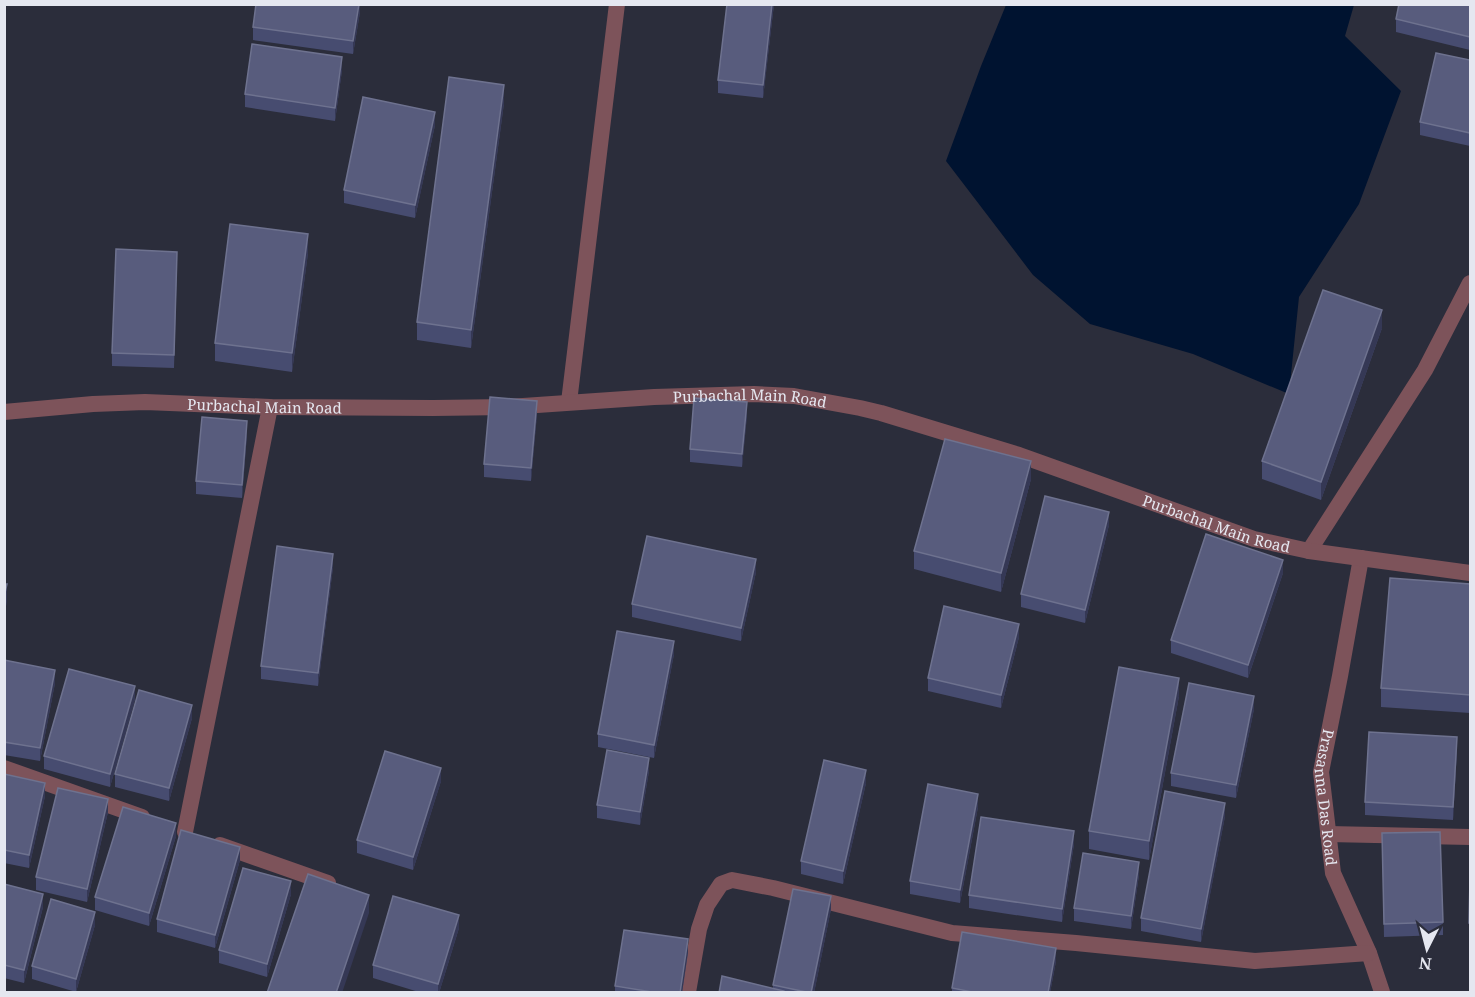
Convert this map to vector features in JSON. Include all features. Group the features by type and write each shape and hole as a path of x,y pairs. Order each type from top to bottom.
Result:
{"street":[{"path":"569,402 617,4"},
{"path":"1309,551 1425,370 1470,283"},
{"name":"Purbachal Main Road","path":"4,412 134,402 270,407 433,408 508,407 754,393 794,396 860,408 1019,455 1254,539 1309,551 1470,573"},
{"path":"184,832 270,407"},
{"name":"Prasanna Das Road","path":"1361,558 1321,772 1333,873 1369,953 1382,993"},
{"path":"4,768 346,890"},
{"path":"1328,834 1470,837"},
{"path":"688,993 699,929 707,905 721,884 732,880 952,933 1255,961 1369,953"}],"water":[{"path":"1006,5 1354,5 1345,36 1401,91 1359,204 1299,297 1289,394 1193,354 1090,324 1033,275 946,161"}],"building":[{"path":"256,4 359,4 353,41 253,27"},
{"path":"727,4 772,4 763,85 718,80"},
{"path":"1399,4 1470,4 1470,37 1396,19"},
{"path":"252,44 342,57 335,108 245,94"},
{"path":"1436,53 1470,60 1470,133 1420,122"},
{"path":"449,77 504,85 471,330 417,322"},
{"path":"363,97 435,112 415,205 344,190"},
{"path":"230,224 308,234 292,353 215,343"},
{"path":"116,249 177,252 174,355 112,353"},
{"path":"1323,290 1382,310 1321,482 1262,461"},
{"path":"490,397 537,401 531,468 484,464"},
{"path":"694,398 747,402 742,454 690,449"},
{"path":"202,417 247,421 242,485 196,481"},
{"path":"945,439 1031,461 1001,573 914,551"},
{"path":"1045,496 1109,512 1085,610 1021,594"},
{"path":"1206,534 1283,560 1248,665 1171,640"},
{"path":"647,536 756,559 741,628 632,604"},
{"path":"277,546 333,554 318,673 261,666"},
{"path":"1390,578 1470,584 1470,695 1381,688"},
{"path":"944,606 1019,624 1001,695 928,678"},
{"path":"617,631 674,641 654,745 598,734"},
{"path":"4,660 55,670 40,748 4,742"},
{"path":"1119,667 1179,678 1149,841 1089,831"},
{"path":"69,669 135,686 110,774 44,756"},
{"path":"1189,683 1254,696 1236,785 1171,773"},
{"path":"139,690 192,705 169,788 115,774"},
{"path":"1369,732 1457,737 1453,807 1365,802"},
{"path":"607,750 649,758 640,812 597,805"},
{"path":"385,751 441,768 413,857 357,840"},
{"path":"824,760 866,770 843,871 801,861"},
{"path":"4,774 45,783 29,855 4,850"},
{"path":"928,784 978,794 960,890 910,881"},
{"path":"58,788 108,799 87,889 36,877"},
{"path":"1165,791 1225,803 1201,929 1141,918"},
{"path":"123,807 176,823 149,913 95,897"},
{"path":"981,817 1074,831 1062,909 969,895"},
{"path":"181,830 240,847 215,935 157,919"},
{"path":"1440,832 1443,922 1384,924 1382,833"},
{"path":"1083,853 1139,862 1131,916 1074,908"},
{"path":"243,868 291,881 267,964 219,950"},
{"path":"308,874 369,895 336,993 267,993"},
{"path":"4,884 43,894 24,970 4,965"},
{"path":"793,889 831,896 811,993 773,985"},
{"path":"393,896 459,915 438,984 373,965"},
{"path":"51,899 95,912 76,979 32,966"},
{"path":"624,930 688,939 680,993 658,993 615,986"},
{"path":"962,932 1056,948 1048,993 977,993 952,988"},
{"path":"722,976 784,991 784,993 719,993"}]}
